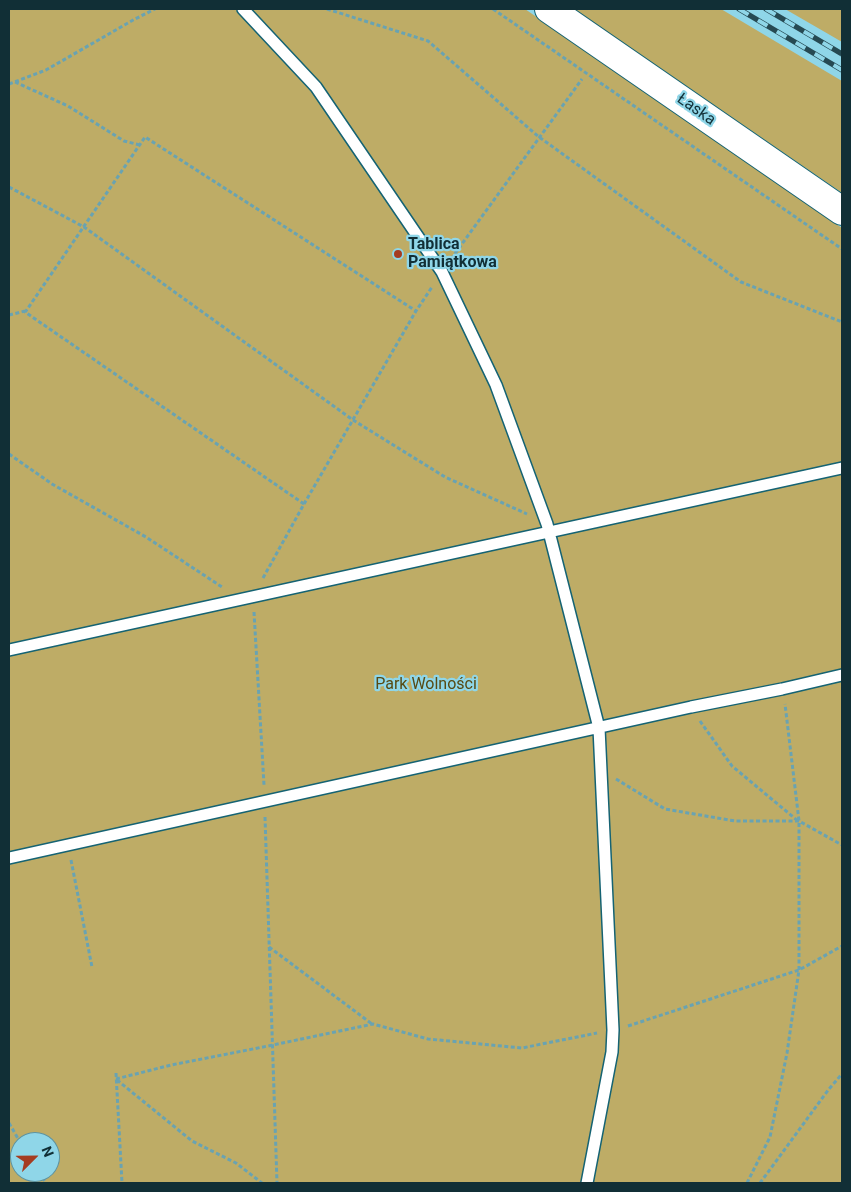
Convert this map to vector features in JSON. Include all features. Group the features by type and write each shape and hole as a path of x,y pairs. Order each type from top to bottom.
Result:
{"main road":[{"name":"Łaska","path":"549,9 842,211"}],"lane":[{"path":"243,9 316,87 442,272 496,385 548,528 599,728 613,1030 612,1052 587,1183"},
{"path":"9,650 240,600 548,528 842,468"},
{"path":"9,858 842,675"}],"path":[{"path":"9,84 46,70 135,18 155,9"},
{"path":"327,9 428,41 539,137 741,282 842,322"},
{"path":"493,9 842,249"},
{"path":"277,1183 265,801 253,597 304,504 416,311 442,272 582,79"},
{"path":"14,82 68,106 124,141 140,145"},
{"path":"9,315 26,311 144,138 416,311"},
{"path":"9,187 84,227 353,420 445,477 548,528"},
{"path":"26,311 304,504"},
{"path":"9,454 52,484 146,537 240,600"},
{"path":"747,1183 770,1137 787,1053 799,970 799,821 787,711 782,689"},
{"path":"691,707 732,766 799,821 842,845"},
{"path":"601,769 665,809 735,821 799,821"},
{"path":"68,845 92,967"},
{"path":"269,946 373,1024 428,1039 522,1048 613,1030 799,970 842,946"},
{"path":"116,1079 171,1065 373,1024"},
{"path":"116,1073 122,1183"},
{"path":"760,1183 842,1074"},
{"path":"116,1079 192,1141 236,1164 262,1183"}],"green space":[{"name":"Park Wolności","path":"9,9 525,9 842,228 842,1183 9,1183"},
{"path":"574,9 721,9 842,81 842,193"},
{"path":"785,9 842,9 842,42 830,35"}],"railway":[{"path":"739,9 842,70"},
{"path":"766,9 842,54"}],"place":[{"name":"Tablica Pamiątkowa","path":"398,254"}]}
